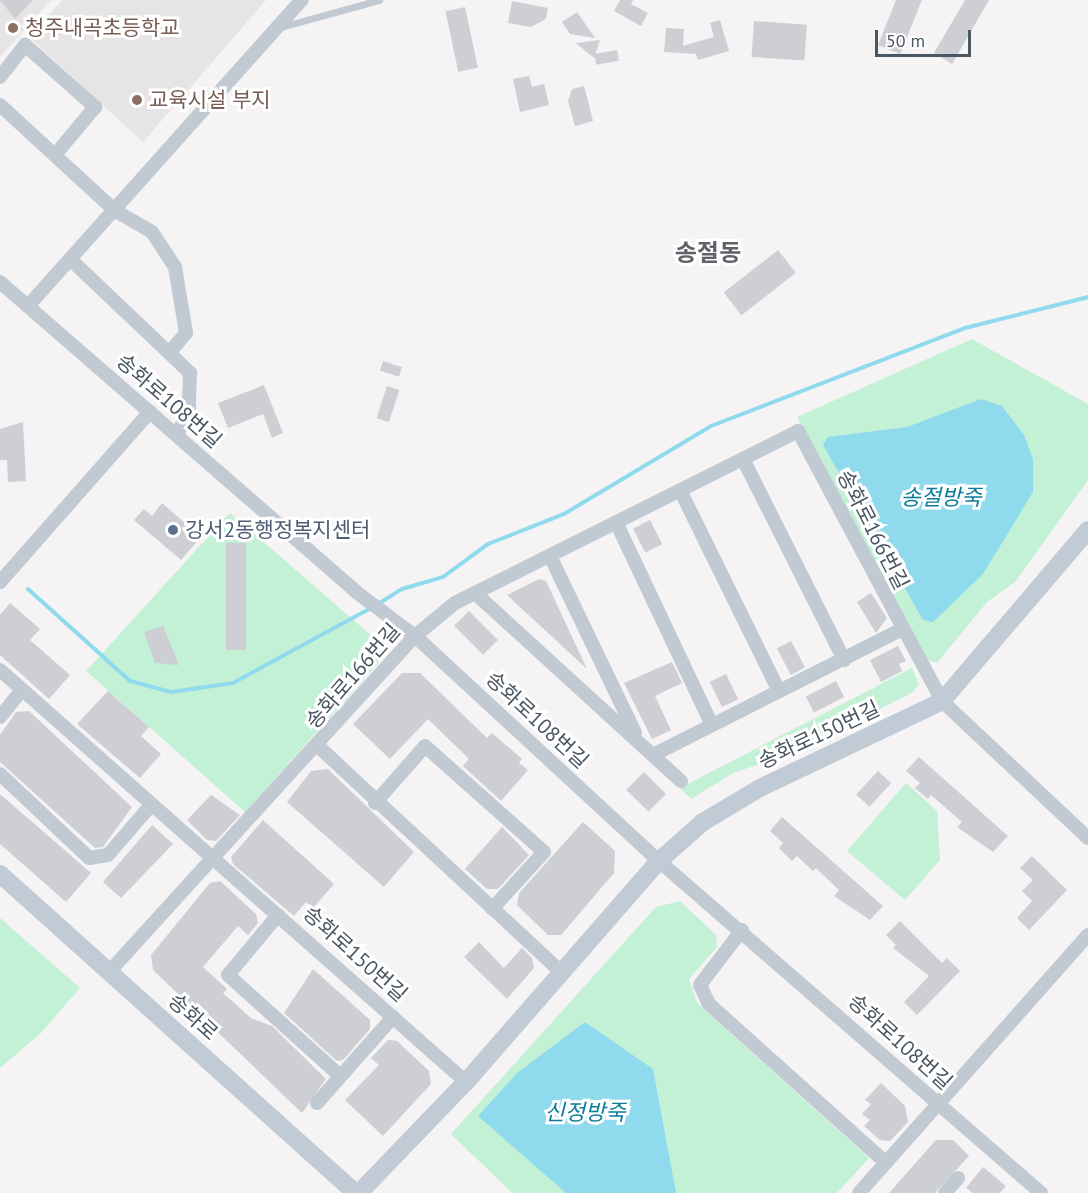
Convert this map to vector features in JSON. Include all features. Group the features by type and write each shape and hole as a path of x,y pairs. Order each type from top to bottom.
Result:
{"street":[{"path":"28,306 302,0"},
{"path":"0,77 25,45 95,107 55,155"},
{"path":"0,105 114,210 152,232 175,267 186,333 169,353"},
{"path":"70,259 190,373 189,410 177,435"},
{"name":"송화로108번길","path":"0,282 355,591 415,636 659,861 742,930 1041,1193"},
{"path":"0,582 150,412"},
{"name":"송화로166번길","path":"109,972 319,747 415,636 475,593 744,461 798,431 901,630 942,701 1088,838"},
{"path":"744,461 844,660"},
{"path":"681,492 779,691"},
{"path":"616,522 711,723"},
{"name":"송화로150번길","path":"358,1193 466,1082 659,861 703,822 760,788 942,701 1088,530"},
{"path":"550,556 602,670 641,744"},
{"path":"475,593 641,744 655,754 681,781"},
{"path":"655,754 711,723 844,660 901,630"},
{"path":"0,670 214,860"},
{"path":"587,693 602,687 602,670"},
{"path":"0,717 22,690"},
{"path":"375,803 425,746 544,852 492,909"},
{"path":"319,747 375,803 561,972"},
{"path":"0,774 89,858 108,855 152,804"},
{"name":"송화로150번길","path":"214,860 466,1082"},
{"name":"송화로","path":"0,874 358,1193"},
{"path":"278,915 228,975 340,1076"},
{"path":"742,930 703,978 700,985 709,1004 885,1162"},
{"path":"859,1193 1088,935"},
{"path":"317,1103 393,1017"},
{"path":"947,1192 958,1178"}],"lane":[{"path":"276,29 379,0"}],"shaded area":[{"name":"청주내곡초등학교","path":"0,0 51,0 0,57"},
{"name":"교육시설 부지","path":"62,0 266,0 143,142 29,37"}],"green space":[{"path":"972,339 1088,404 1088,480 1016,581 987,602 937,663 928,660 797,417"},
{"path":"230,513 381,644 382,659 245,812 86,671"},
{"path":"912,668 919,684 913,692 795,752 733,773 691,799 680,788"},
{"path":"906,783 937,811 940,860 905,900 847,851"},
{"path":"680,901 716,935 717,947 689,979 697,1003 869,1158 837,1193 512,1193 451,1134 656,907"},
{"path":"0,918 80,988 41,1033 0,1068"}],"water":[{"name":"송절방죽","path":"981,399 1002,406 1024,435 1033,459 1033,492 983,574 933,622 923,620 823,445 828,437 907,427"},
{"name":"신정방죽","path":"585,1022 653,1069 676,1193 566,1193 478,1116 517,1073"}],"building":[{"path":"0,0 33,0 15,19"},
{"path":"620,0 633,0 631,4 648,13 641,26 614,11"},
{"path":"896,0 922,0 900,54 878,45"},
{"path":"965,0 989,0 952,64 934,53"},
{"path":"512,1 548,8 546,19 531,27 508,23"},
{"path":"465,7 478,68 458,72 445,11"},
{"path":"577,12 595,38 570,34 562,22"},
{"path":"720,20 729,51 698,60 696,54 664,52 666,28 684,29 683,46 714,37 710,23"},
{"path":"754,21 807,25 804,61 751,57"},
{"path":"600,40 594,58 576,43"},
{"path":"617,50 619,61 596,65 594,54"},
{"path":"529,76 532,87 544,84 549,105 520,112 513,79"},
{"path":"584,86 593,121 575,126 568,101 572,89"},
{"path":"778,250 796,273 741,315 724,292"},
{"path":"383,361 402,367 399,377 380,371"},
{"path":"264,385 283,433 272,438 263,414 228,428 218,403"},
{"path":"387,386 399,390 389,422 376,418"},
{"path":"23,422 26,481 8,482 7,460 0,460 0,429"},
{"path":"162,503 201,537 181,560 134,520 144,509 152,516"},
{"path":"650,520 662,544 645,553 633,529"},
{"path":"226,543 246,543 246,650 226,650"},
{"path":"539,579 546,581 587,669 507,595"},
{"path":"871,593 887,618 876,633 857,602"},
{"path":"10,603 40,629 30,640 70,675 49,699 0,655 0,615"},
{"path":"469,611 498,640 483,655 454,626"},
{"path":"163,626 179,665 155,663 144,632"},
{"path":"791,641 805,667 791,675 777,649"},
{"path":"898,646 906,661 899,664 902,671 881,682 870,660"},
{"path":"672,662 682,683 655,696 671,730 652,739 624,683"},
{"path":"402,673 420,673 487,738 492,733 522,759 519,763 528,770 501,801 463,766 469,759 428,719 390,759 353,724"},
{"path":"726,674 738,699 722,707 710,682"},
{"path":"836,681 844,697 814,712 806,696"},
{"path":"108,691 149,727 141,736 161,754 140,778 77,724"},
{"path":"29,711 132,807 103,847 95,848 0,762 0,735 16,712"},
{"path":"919,757 1008,836 993,852 957,827 962,822 931,795 928,799 915,788 920,783 906,771"},
{"path":"328,769 414,852 384,887 287,802 311,771"},
{"path":"878,771 891,783 869,807 856,794"},
{"path":"644,772 666,794 648,812 626,790"},
{"path":"0,794 91,873 66,902 0,844"},
{"path":"211,795 240,815 216,841 207,840 187,820"},
{"path":"782,817 883,906 870,920 834,896 839,890 816,868 813,871 797,856 792,861 779,848 783,843 770,831"},
{"path":"263,820 334,884 313,908 306,902 294,916 233,864 231,857"},
{"path":"583,822 615,851 614,873 561,935 548,935 517,905 519,893"},
{"path":"152,825 173,844 121,898 103,882"},
{"path":"502,827 529,855 498,889 487,889 465,869"},
{"path":"1032,856 1067,890 1029,930 1017,918 1032,901 1022,891 1033,880 1020,868"},
{"path":"220,881 256,914 258,923 248,935 238,926 203,967 227,989 223,993 251,1018 272,1026 326,1079 302,1113 153,970 151,955 210,883"},
{"path":"900,921 942,963 947,958 960,971 917,1015 904,1002 929,976 893,948 896,945 886,935"},
{"path":"479,942 504,968 522,948 532,958 534,968 507,999 464,957"},
{"path":"313,969 370,1020 370,1029 343,1060 337,1061 284,1013"},
{"path":"388,1040 397,1041 429,1071 431,1084 383,1136 345,1100 379,1065 371,1058"},
{"path":"881,1083 905,1106 908,1122 890,1141 880,1140 864,1126 870,1120 862,1114 871,1104 865,1100"},
{"path":"936,1140 953,1140 969,1156 935,1193 889,1193"},
{"path":"983,1167 1006,1186 1000,1193 973,1193 966,1188"}],"waterway":[{"path":"378,604 402,589 443,577 488,544 564,514 711,426 965,328 1088,297"},
{"path":"28,589 130,681 171,692 233,683 371,608"}],"place":[{"name":"청주내곡초등학교","path":"13,28"},
{"name":"교육시설 부지","path":"137,100"},
{"name":"강서2동행정복지센터","path":"173,530"}],"district":[{"name":"송절동","path":"708,253"}]}
